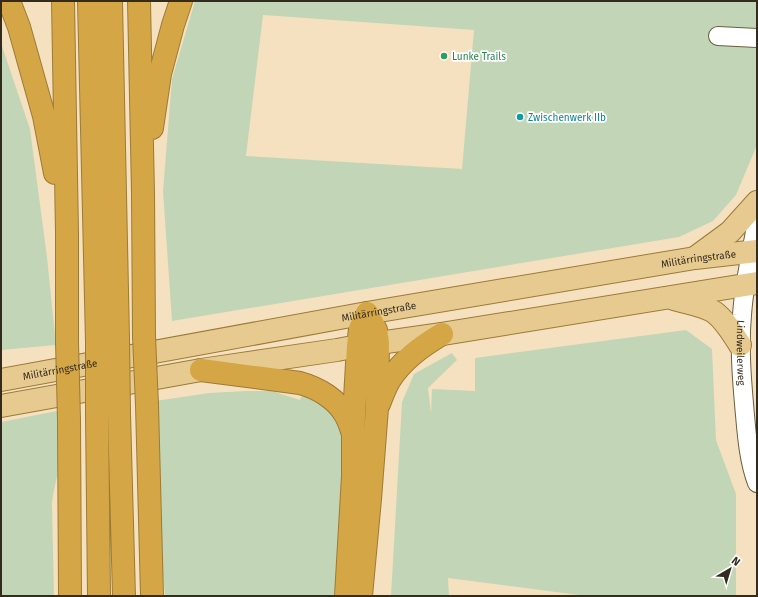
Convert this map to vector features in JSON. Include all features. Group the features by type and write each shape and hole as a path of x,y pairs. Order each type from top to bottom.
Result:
{"highway":[{"path":"9,1 19,28 44,116 67,233"},
{"path":"63,1 67,233 70,596"},
{"path":"89,1 97,342 100,596"},
{"path":"111,1 124,596"},
{"path":"139,1 144,336 152,596"},
{"path":"143,193 160,74 181,1"},
{"path":"346,596 353,476 353,434 368,344 376,330 367,313"},
{"path":"377,408 390,381 401,366 412,354 442,334"},
{"path":"361,596 377,408 368,344"},
{"path":"201,370 310,386 328,396 335,402 346,416 353,434"}],"main road":[{"path":"695,258 730,232 757,202"},
{"name":"Militärringstraße","path":"1,380 367,313 695,258 754,251"},
{"path":"1,406 201,370 442,334 751,284"},
{"path":"668,297 701,306 714,313 724,322 740,345"}],"street":[{"path":"718,36 757,38"},
{"name":"Lindweilerweg","path":"757,222 751,284 742,314 740,345 747,435 753,473 757,484"}],"green space":[{"path":"195,1 757,1 757,145 736,195 713,221 679,237 172,321 163,191 172,79","holes":["263,15 474,30 462,169 246,156"]},
{"path":"1,43 30,129 47,257 56,345 1,350"},
{"path":"686,330 712,349 716,440 736,494 736,596 586,596 448,578 449,596 391,596 402,402 414,374 452,353 457,360 428,388 431,413 432,389 475,391 475,358"},
{"path":"272,391 300,400 304,391 327,403 344,432 337,596 165,596 162,565 155,401 209,393"},
{"path":"57,411 57,417 60,417 59,467 52,503 54,596 1,596 1,422"}],"place":[{"name":"Lunke Trails","path":"444,56"},
{"name":"Zwischenwerk IIb","path":"520,117"}]}
